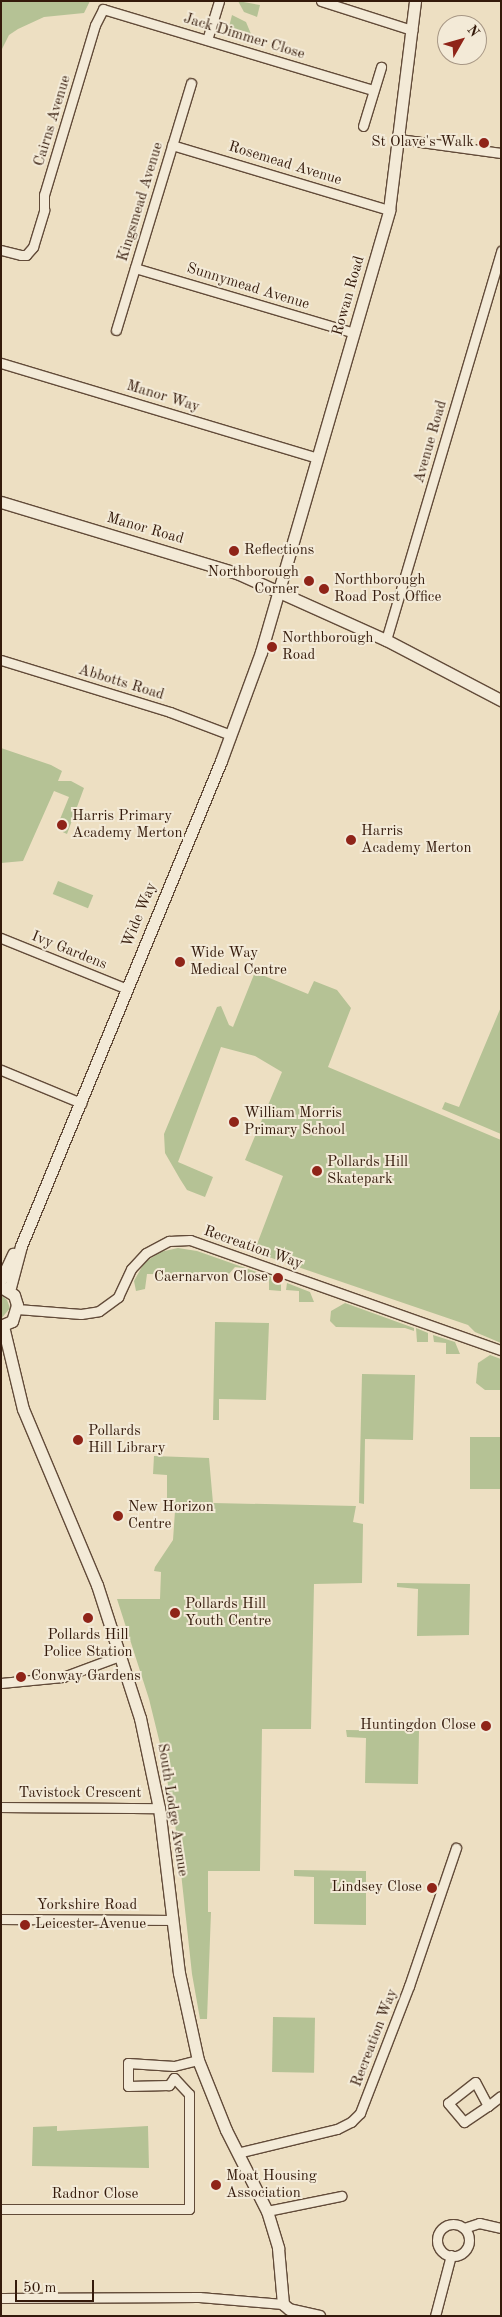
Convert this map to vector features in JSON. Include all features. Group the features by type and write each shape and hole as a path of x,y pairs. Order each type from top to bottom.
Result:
{"street":[{"path":"207,40 219,1"},
{"path":"321,1 412,30"},
{"name":"Rowan Road","path":"278,592 389,210 415,1"},
{"name":"Jack Dimmer Close","path":"106,9 373,90"},
{"name":"Cairns Avenue","path":"1,250 26,255 33,247 44,210 44,194 95,26 99,14 106,9"},
{"path":"363,126 381,67"},
{"name":"Kingsmead Avenue","path":"116,330 192,83"},
{"path":"399,140 501,153"},
{"name":"Rosemead Avenue","path":"172,145 389,210"},
{"name":"Avenue Road","path":"386,640 501,251"},
{"name":"Sunnymead Avenue","path":"135,268 354,333"},
{"name":"Manor Way","path":"1,363 317,458"},
{"name":"Manor Road","path":"1,502 222,568 278,592"},
{"path":"278,592 386,640 501,700"},
{"name":"Wide Way","path":"5,1289 231,735 278,592"},
{"name":"Abbotts Road","path":"1,660 170,712 231,735"},
{"name":"Ivy Gardens","path":"1,938 127,989"},
{"path":"1,1070 81,1104"},
{"name":"Recreation Way","path":"17,1309 81,1314 99,1311 118,1297 131,1269 146,1253 169,1242 190,1240 501,1350"},
{"name":"Wide Way","path":"1,1280 14,1252 21,1246"},
{"path":"2,1326 12,1321 17,1309 17,1301 5,1289"},
{"name":"South Lodge Avenue","path":"2,1326 23,1410 98,1585 122,1655 146,1740 159,1808 182,1992 198,2060 237,2153 267,2210 278,2248 283,2304"},
{"path":"1,1683 63,1677 122,1655"},
{"name":"Tavistock Crescent","path":"1,1807 159,1808"},
{"name":"Recreation Way","path":"237,2153 337,2129 360,2113 409,1986 456,1848"},
{"name":"Yorkshire Road","path":"1,1919 172,1920"},
{"path":"174,2066 174,2078 170,2084 128,2086 128,2063 174,2066 198,2060"},
{"name":"Radnor Close","path":"1,2208 189,2209 190,2098 186,2089 174,2078"},
{"path":"488,2106 474,2082 448,2104 464,2122 488,2106 501,2096"},
{"path":"267,2210 341,2196"},
{"path":"451,2256 439,2247 439,2232 452,2224 464,2228 479,2224 501,2228"},
{"path":"451,2256 462,2253 468,2245 464,2228"},
{"path":"435,2316 451,2256"},
{"path":"1,2298 200,2298 275,2306 283,2304 289,2309 319,2316"}],"green space":[{"path":"1,1 90,1 84,13 44,17 18,29 9,35 1,51"},
{"path":"238,1 260,5 257,17 244,12"},
{"path":"232,15 246,22 251,34 229,27"},
{"path":"1,748 51,765 62,771 58,781 71,781 84,788 67,834 56,829 69,797 54,791 23,861 1,863"},
{"path":"58,881 93,895 88,908 53,894"},
{"path":"255,972 308,994 314,981 337,990 351,1008 328,1067 501,1140 501,1343 475,1332 468,1325 254,1252 283,1176 245,1160 282,1072 255,1056 221,1047 178,1162 213,1177 205,1197 187,1190 165,1153 164,1134 217,1007 221,1006 229,1025 233,1027"},
{"path":"501,1007 501,1134 442,1109 445,1102 459,1107"},
{"path":"178,1248 197,1251 268,1276 251,1277 243,1268 235,1267 228,1275 147,1274 145,1289 136,1291 134,1281 144,1263 160,1252"},
{"path":"269,1276 281,1281 281,1291 269,1290"},
{"path":"287,1283 310,1292 314,1302 299,1302 299,1291 286,1290"},
{"path":"1,1295 7,1300 10,1308 1,1319"},
{"path":"345,1303 414,1328 414,1331 405,1328 336,1327 330,1321 331,1311"},
{"path":"215,1322 269,1323 266,1400 219,1399 219,1420 213,1420"},
{"path":"416,1328 428,1333 428,1342 417,1342"},
{"path":"433,1335 455,1342 460,1354 446,1354 446,1343 434,1342"},
{"path":"490,1355 501,1359 501,1390 485,1390 476,1383 478,1363"},
{"path":"362,1374 415,1375 413,1440 365,1439 364,1504 359,1503"},
{"path":"470,1437 501,1437 501,1489 470,1489"},
{"path":"154,1456 209,1458 213,1503 356,1506 353,1522 363,1524 362,1583 314,1584 311,1729 262,1729 260,1871 208,1871 208,1912 211,1912 207,2019 200,2019 192,1974 177,1836 163,1756 149,1699 117,1599 160,1599 161,1572 154,1571 173,1540 175,1511 167,1510 167,1475 153,1474"},
{"path":"397,1583 470,1584 469,1635 417,1636 418,1589 397,1587"},
{"path":"346,1730 419,1731 418,1784 365,1783 366,1738 347,1737"},
{"path":"294,1870 366,1871 366,1925 314,1924 314,1877 294,1876"},
{"path":"273,2017 315,2018 314,2073 272,2072"},
{"path":"57,2126 57,2131 148,2126 149,2168 32,2166 33,2127"}],"place":[{"name":"St Olave's Walk","path":"484,143"},
{"name":"Reflections","path":"234,551"},
{"name":"Northborough Corner","path":"309,581"},
{"name":"Northborough Road Post Office","path":"324,589"},
{"name":"Northborough Road","path":"272,647"},
{"name":"Harris Primary Academy Merton","path":"62,825"},
{"name":"Harris Academy Merton","path":"351,840"},
{"name":"Wide Way Medical Centre","path":"180,962"},
{"name":"William Morris Primary School","path":"234,1122"},
{"name":"Pollards Hill Skatepark","path":"317,1171"},
{"name":"Caernarvon Close","path":"278,1278"},
{"name":"Pollards Hill Library","path":"78,1440"},
{"name":"New Horizon Centre","path":"118,1516"},
{"name":"Pollards Hill Youth Centre","path":"175,1613"},
{"name":"Pollards Hill Police Station","path":"88,1618"},
{"name":"Conway Gardens","path":"21,1677"},
{"name":"Huntingdon Close","path":"486,1726"},
{"name":"Lindsey Close","path":"432,1888"},
{"name":"Leicester Avenue","path":"25,1925"},
{"name":"Moat Housing Association","path":"216,2185"}]}
